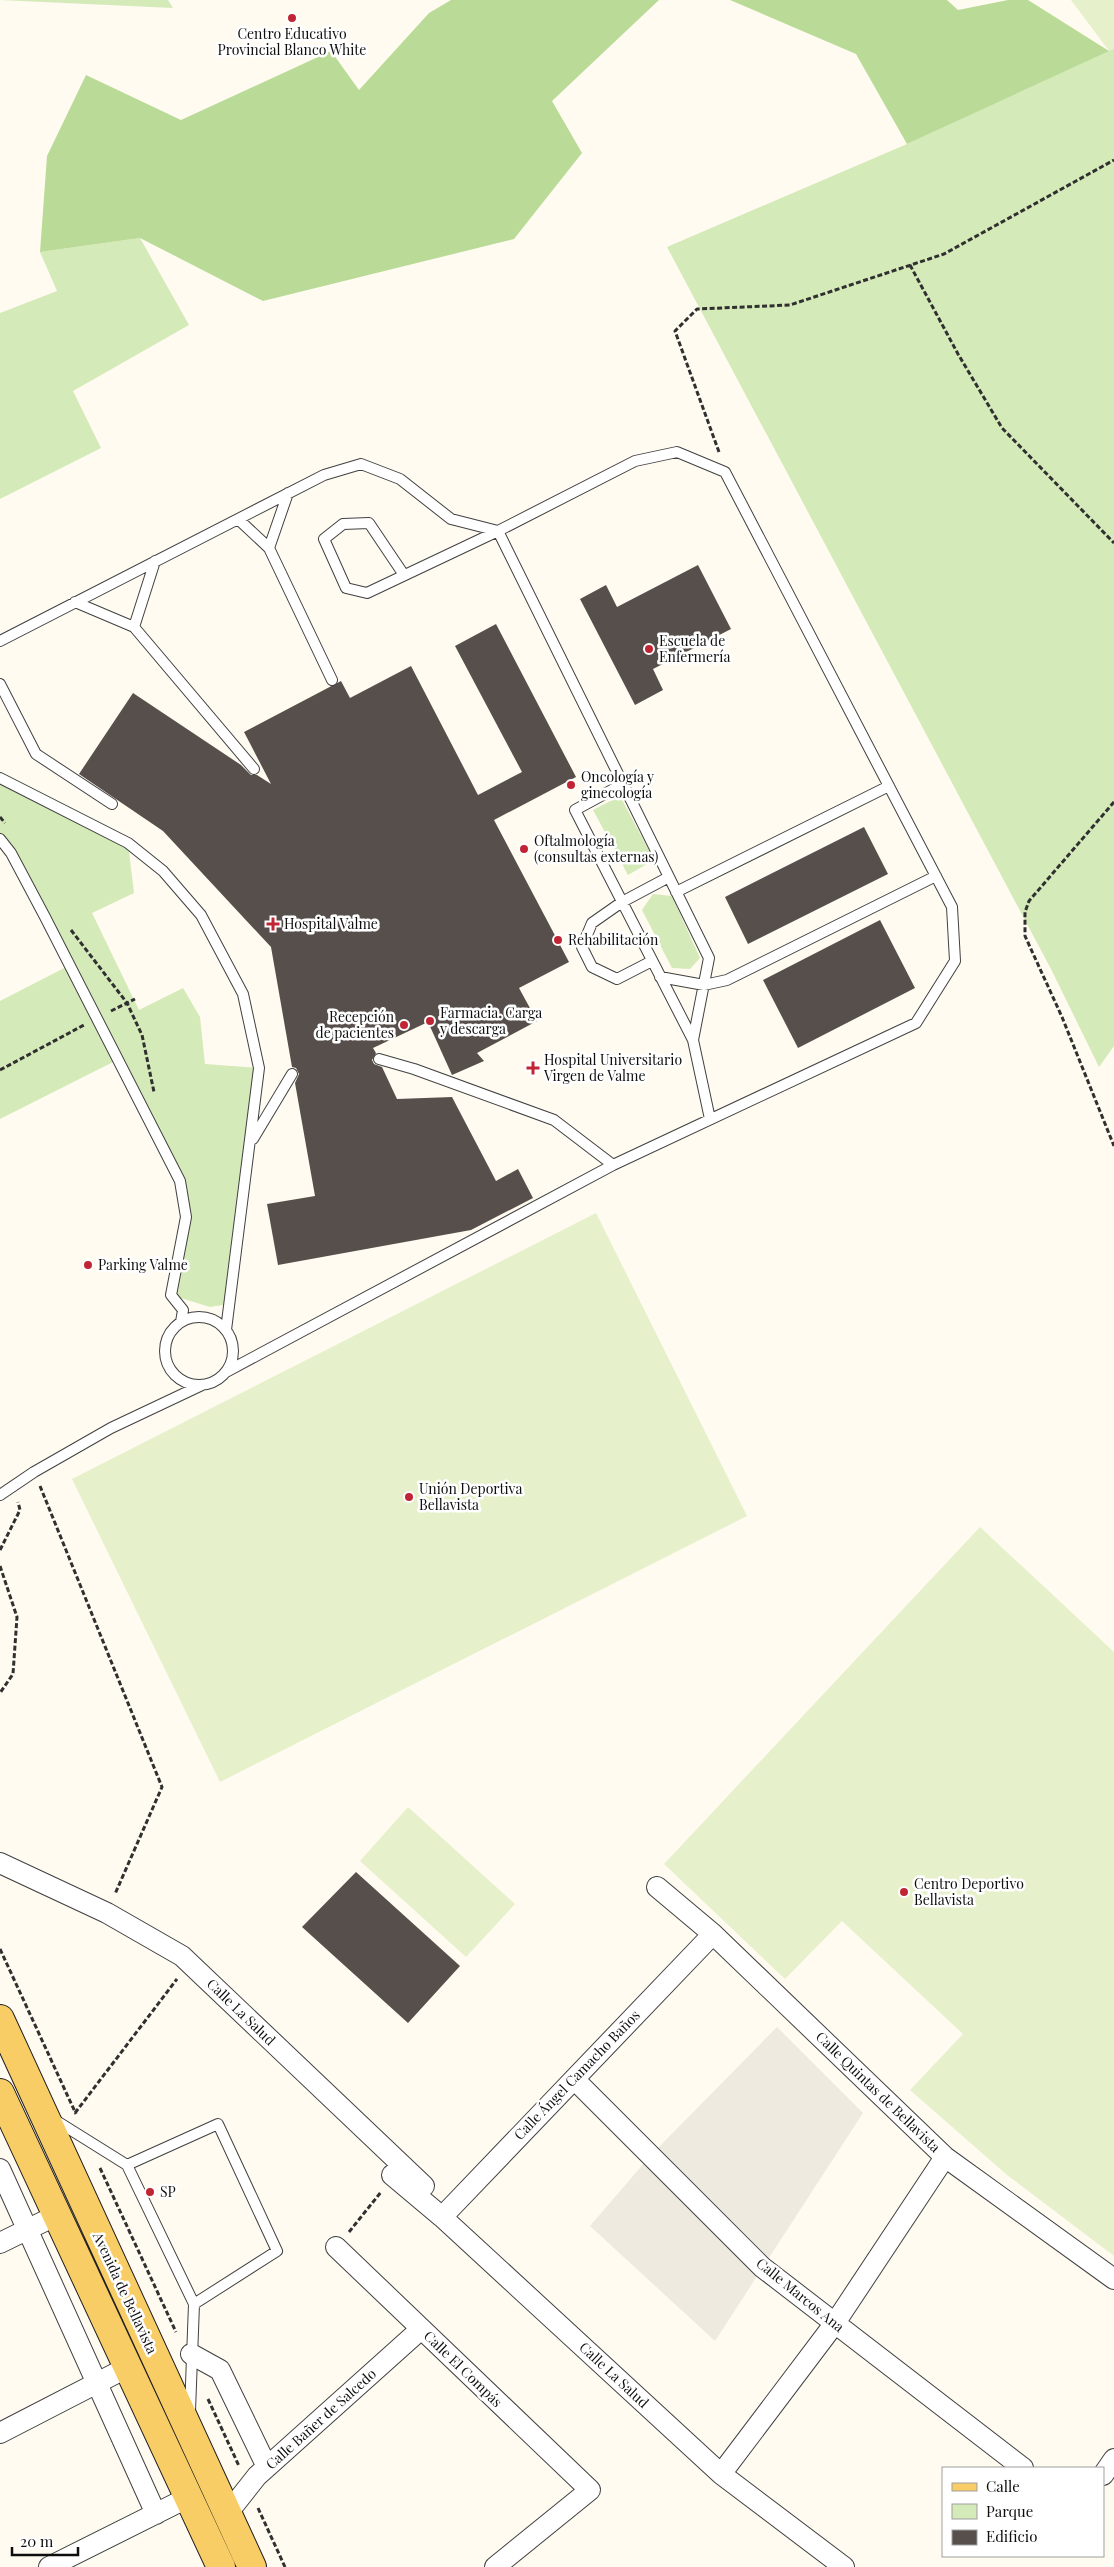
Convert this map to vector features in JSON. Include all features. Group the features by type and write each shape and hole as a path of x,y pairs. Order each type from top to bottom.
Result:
{"main road":[{"name":"Avenida de Bellavista","path":"0,2019 252,2567"},
{"name":"Avenida de Bellavista","path":"0,2092 220,2567"}],"street":[{"name":"Calle La Salud","path":"0,1863 106,1913 182,1956 445,2213 721,2474 844,2567"},
{"name":"Calle Quintas de Bellavista","path":"657,1888 713,1934 945,2157 1114,2279"},
{"name":"Calle Ángel Camacho Baños","path":"445,2213 713,1934"},
{"name":"Calle Marcos Ana","path":"574,2079 762,2267 1022,2467"},
{"path":"721,2474 834,2323 945,2157"},
{"path":"0,2169 156,2514"},
{"name":"Calle La Salud","path":"385,2180 445,2213"},
{"path":"0,2244 58,2214"},
{"name":"Calle El Compás","path":"336,2247 590,2490 495,2567"},
{"name":"Calle Bañer de Salcedo","path":"227,2514 267,2467 421,2329"},
{"path":"191,2354 220,2370 267,2467"},
{"path":"0,2433 128,2368"},
{"path":"1104,2474 1114,2459"},
{"path":"49,2567 189,2498"}],"lane":[{"path":"0,1495 34,1472 112,1428 202,1385 219,1379 226,1372 613,1165 916,1023 955,961 952,907 725,472 677,452 635,461 498,531 404,576 367,593 346,588 324,539 343,524 369,523 404,576"},
{"path":"0,641 324,475 361,464 400,479 451,518 498,531 709,958 693,1040"},
{"path":"269,548 288,493"},
{"path":"238,519 269,548 332,680"},
{"path":"134,627 155,561"},
{"path":"75,602 134,627 254,769"},
{"path":"0,684 36,754 112,804"},
{"path":"0,778 128,843 162,870 201,915 243,994 259,1068 252,1142 226,1330 233,1351 231,1362 226,1372"},
{"path":"623,784 575,810 693,1040 710,1119"},
{"path":"676,892 889,786"},
{"path":"0,839 11,853 98,1018 180,1181 186,1217 170,1294 183,1310 181,1322 167,1340 165,1351 167,1362 172,1372 180,1380 190,1384 202,1385"},
{"path":"660,976 704,985 727,980 936,876"},
{"path":"652,961 617,979 592,967 582,947 592,923 622,902 669,877"},
{"path":"379,1059 414,1069 554,1120 613,1165"},
{"path":"252,1142 292,1074"},
{"path":"181,1322 200,1317 218,1324 226,1330"},
{"path":"40,2108 64,2127 127,2165 194,2304 190,2432"},
{"path":"127,2165 218,2124 277,2251 194,2304"}],"path":[{"path":"725,472 675,331 696,309 790,304 944,254 1114,160"},
{"path":"910,265 958,354 1002,428 1114,543"},
{"path":"1114,802 1029,901 1025,912 1025,936 1062,1017 1114,1146"},
{"path":"0,1070 135,999"},
{"path":"34,1472 162,1787 106,1913"},
{"path":"0,1550 20,1510 14,1497"},
{"path":"0,1566 17,1617 13,1674 0,1693"},
{"path":"64,2127 181,1974"},
{"path":"336,2247 382,2192 385,2180"},
{"path":"206,2393 242,2474"},
{"path":"255,2500 285,2567"}],"green space":[{"path":"0,0 168,0 173,8"},
{"path":"451,0 659,0 552,101 582,153 514,239 263,301 140,238 40,252 47,156 86,75 181,120 331,51 359,90 429,13"},
{"path":"730,0 947,0 958,10 1008,0 1028,0 1109,51 907,144 856,54"},
{"path":"1071,0 1114,0 1114,48 1109,51"},
{"path":"1114,48 1114,1046 1099,1067 1051,969 667,247 907,144"},
{"path":"140,238 189,325 73,391 101,448 0,499 0,313 57,291 40,252"},
{"path":"0,778 128,843 134,893 92,913 139,1010 183,988 200,1017 205,1064 259,1068 229,1304 210,1307 171,1295 186,1217 180,1181 119,1059 0,1119 0,1001 70,965 0,839"},
{"path":"620,796 654,860 628,875 593,810"},
{"path":"653,894 672,896 700,958 690,969 672,968 642,910"},
{"name":"Unión Deportiva Bellavista","path":"596,1213 747,1516 220,1782 72,1479"},
{"name":"Centro Deportivo Bellavista","path":"980,1527 1114,1652 1114,2256 1007,2175 910,2090 963,2034 842,1921 785,1979 664,1864"},
{"path":"408,1807 515,1904 466,1957 360,1861"}],"shaded area":[{"path":"777,2027 863,2113 715,2341 590,2226 652,2154"}],"building":[{"name":"Escuela de Enfermería","path":"698,565 731,629 653,669 663,690 635,705 580,599 606,585 617,607"},
{"path":"496,624 576,777 494,820 569,962 519,988 537,1021 477,1053 484,1061 452,1075 428,1022 373,1048 376,1053 372,1060 374,1064 382,1067 397,1099 452,1097 496,1181 518,1169 533,1198 471,1230 278,1265 267,1204 315,1196 295,1083 299,1074 296,1068 292,1067 271,947 163,831 79,774 133,693 241,765 251,775 257,775 271,784 244,732 341,681 350,698 411,666 478,795 522,772 455,646"},
{"path":"864,827 888,874 748,944 725,897"},
{"path":"880,920 915,988 798,1048 763,980"},
{"path":"356,1872 460,1966 408,2023 302,1927"}],"place":[{"name":"Centro Educativo Provincial Blanco White","path":"292,18"},
{"name":"Escuela de Enfermería","path":"649,649"},
{"name":"Oncología y ginecología","path":"571,785"},
{"name":"Oftalmología (consultas externas)","path":"524,849"},
{"name":"Hospital Valme","path":"273,924"},
{"name":"Rehabilitación","path":"558,940"},
{"name":"Farmacia. Carga y descarga","path":"430,1021"},
{"name":"Recepción de pacientes","path":"404,1025"},
{"name":"Hospital Universitario Virgen de Valme","path":"533,1068"},
{"name":"Parking Valme","path":"88,1265"},
{"name":"Unión Deportiva Bellavista","path":"409,1497"},
{"name":"Centro Deportivo Bellavista","path":"904,1892"},
{"name":"SP","path":"150,2192"}]}
